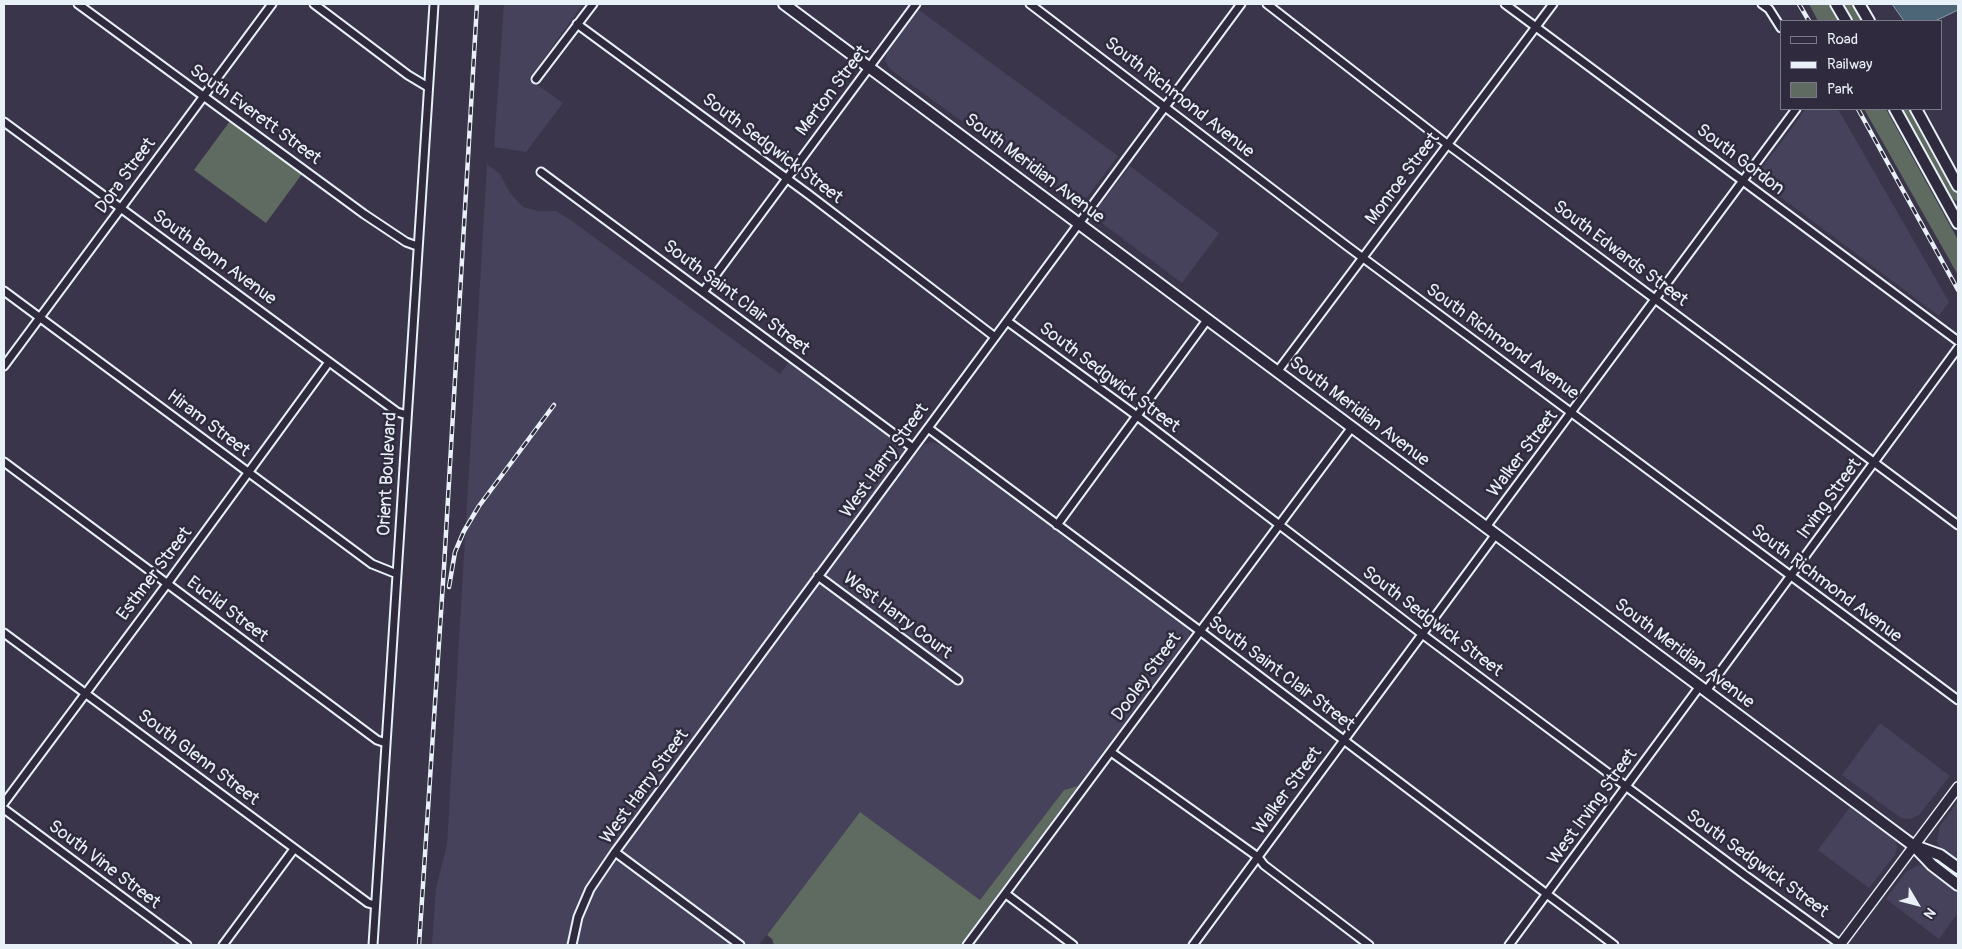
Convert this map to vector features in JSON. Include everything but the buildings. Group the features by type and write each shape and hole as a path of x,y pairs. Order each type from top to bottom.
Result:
{"main road":[{"name":"South Meridian Avenue","path":"784,4 1914,846 1932,865 1958,885"},
{"path":"1836,4 1845,20"},
{"path":"1859,4 1868,20"},
{"path":"1895,110 1958,223"},
{"path":"1917,110 1958,186"},
{"name":"South Meridian Avenue","path":"1914,846 1940,855 1958,868"}],"street":[{"name":"South Everett Street","path":"78,4 364,214 406,242 417,246"},
{"name":"Dora Street","path":"4,366 272,4"},
{"path":"314,4 408,75 428,87"},
{"name":"Orient Boulevard","path":"373,945 434,4"},
{"path":"536,79 593,4"},
{"name":"Merton Street","path":"703,292 916,4"},
{"name":"South Richmond Avenue","path":"1030,4 1363,258 1958,700"},
{"name":"West Harry Street","path":"572,945 578,917 590,889 615,852 1078,222 1241,4"},
{"name":"South Edwards Street","path":"1267,4 1448,144 1958,525"},
{"name":"South Gordon","path":"1505,4 1958,341"},
{"name":"Monroe Street","path":"1277,372 1552,4"},
{"path":"1762,4 1769,9 1780,26"},
{"name":"South Sedgwick Street","path":"577,24 787,178 995,337"},
{"name":"Walker Street","path":"1486,527 1795,110"},
{"name":"South Bonn Avenue","path":"4,122 397,412 407,415"},
{"name":"South Saint Clair Street","path":"541,172 913,448"},
{"name":"Hiram Street","path":"4,291 372,564 397,574"},
{"name":"South Sedgwick Street","path":"1006,320 1137,416 1422,634 1841,945"},
{"path":"1057,525 1207,320"},
{"name":"Irving Street","path":"1703,689 1791,576 1958,348"},
{"name":"Esthner Street","path":"4,803 329,362"},
{"name":"Dooley Street","path":"967,945 1352,427"},
{"name":"South Saint Clair Street","path":"928,428 1200,631 1614,945"},
{"name":"Euclid Street","path":"4,462 376,740 386,743"},
{"name":"Walker Street","path":"1193,945 1496,534"},
{"name":"West Harry Court","path":"818,576 958,680"},
{"name":"South Glenn Street","path":"4,633 294,849 368,903 375,905"},
{"name":"West Irving Street","path":"1509,945 1627,786 1703,689"},
{"path":"1111,752 1258,857 1264,865 1369,945"},
{"path":"1841,945 1958,786"},
{"name":"South Vine Street","path":"4,809 186,945"},
{"path":"223,945 294,849"},
{"path":"615,852 740,945"},
{"path":"1006,894 1073,945"}],"shaded area":[{"path":"504,4 583,4 529,79 563,103 526,152 494,147"},
{"path":"919,10 1118,156 1085,200 1079,202 1070,200 890,69 885,61 887,52"},
{"path":"1805,110 1839,110 1949,302 1939,316 1758,180 1758,173"},
{"path":"487,164 500,174 510,193 523,207 538,211 556,211 572,221 780,374 790,361 915,455 925,444 932,442 941,445 1188,629 1190,635 1078,786 1064,790 980,900 860,812 759,945 432,945 436,888 447,845"},
{"path":"1130,166 1219,233 1182,283 1098,220 1097,209"},
{"path":"1880,723 1950,776 1919,815 1911,819 1901,818 1842,775"},
{"path":"1958,801 1958,861 1940,848 1937,841 1940,826"},
{"path":"1850,807 1896,841 1895,855 1869,888 1818,850"},
{"path":"1918,865 1924,866 1958,891 1958,913 1939,939 1886,899 1906,872"}],"green space":[{"path":"1809,4 1828,4 1837,20 1817,20"},
{"path":"1843,4 1855,4 1863,20 1851,20"},
{"path":"1865,110 1887,110 1958,240 1958,275"},
{"path":"1903,110 1913,110 1958,193 1958,202 1950,197"},
{"path":"230,121 302,174 266,223 194,170"},
{"path":"1078,786 960,945 774,945 772,939 767,935 860,812 980,900 1064,790"}],"water":[{"path":"1892,4 1958,4 1958,10 1937,20 1903,20"}],"railway":[{"path":"419,945 444,567 477,4"},
{"path":"1799,4 1808,20"},
{"path":"1859,110 1958,290"},
{"path":"449,587 455,552 464,531 479,506 554,405"}]}
